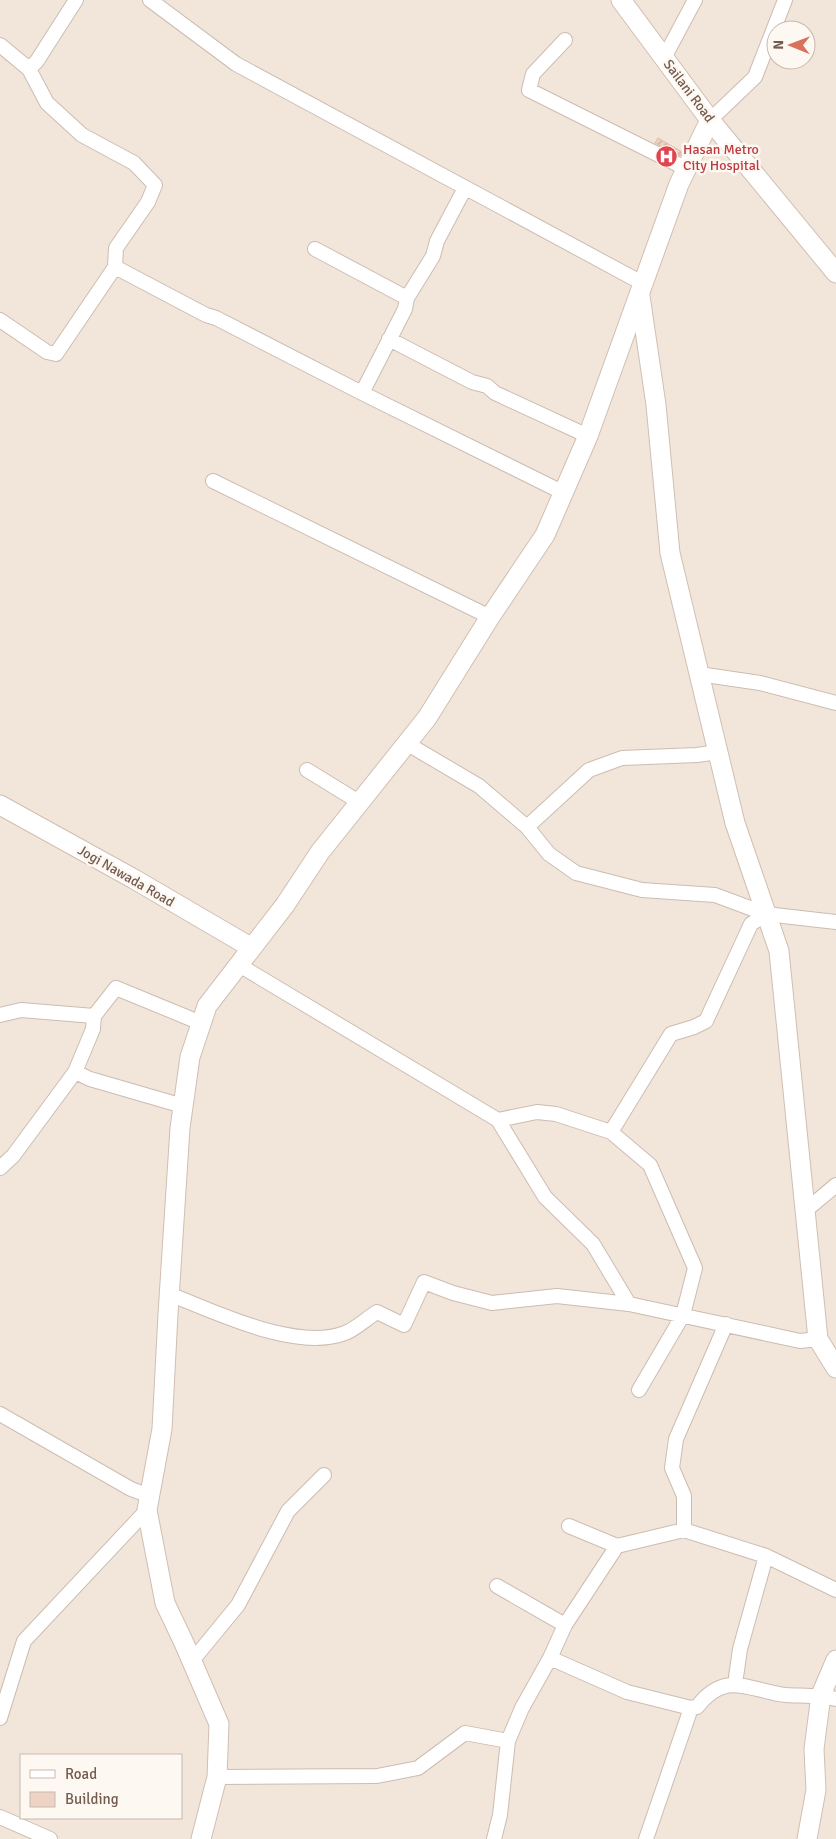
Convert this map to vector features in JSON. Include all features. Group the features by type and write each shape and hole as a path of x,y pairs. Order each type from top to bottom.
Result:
{"street":[{"path":"29,69 37,61 76,0"},
{"path":"150,0 236,64 465,188 642,289"},
{"name":"Sailani Road","path":"621,0 710,120 836,273"},
{"path":"664,58 695,0"},
{"path":"202,1839 216,1777 219,1724 165,1603 148,1503 162,1429 180,1128 190,1057 207,1006 285,905 320,852 427,718 490,617 545,535 588,436 679,184 710,120 755,77 785,0"},
{"path":"566,40 533,74 528,90 687,169"},
{"path":"0,46 29,69 47,103 82,136 134,163 155,185 148,202 116,248 115,267 56,354 47,352 0,320"},
{"path":"362,393 405,308 406,298 433,256 437,241 465,188"},
{"path":"315,249 406,298"},
{"path":"115,267 206,315 216,318 564,493"},
{"path":"642,289 656,404 670,552 735,823 779,950 818,1339 836,1368"},
{"path":"389,339 472,382 487,386 495,393 588,436"},
{"path":"213,481 490,617"},
{"path":"699,674 760,683 836,703"},
{"path":"406,744 479,786 527,827 549,854 576,873 642,890 715,895 766,914 836,922"},
{"path":"527,827 588,770 622,758 697,756 718,752"},
{"path":"307,770 359,802"},
{"name":"Jogi Nawada Road","path":"0,805 134,879 252,948"},
{"path":"611,1132 671,1034 706,1021 751,924 766,914"},
{"path":"238,965 498,1120 545,1197 593,1244 629,1304"},
{"path":"0,1168 13,1156 75,1072 93,1029 94,1016 116,988 202,1023"},
{"path":"0,1015 21,1010 94,1016"},
{"path":"75,1072 90,1079 183,1106"},
{"path":"498,1120 537,1112 556,1114 611,1132 650,1165 695,1268 683,1315 639,1390"},
{"path":"805,1211 836,1185"},
{"path":"169,1294 276,1334 321,1339 346,1333 377,1312 404,1325 424,1282 453,1293 492,1303 557,1296 629,1304 800,1341 818,1339"},
{"path":"684,1530 684,1496 672,1468 676,1439 726,1324"},
{"path":"0,1414 131,1489 148,1503"},
{"path":"192,1661 238,1605 288,1510 324,1475"},
{"path":"0,1718 24,1641 148,1503"},
{"path":"569,1526 617,1546 684,1530 766,1556 836,1590"},
{"path":"494,1839 500,1816 508,1741 522,1708 550,1658 565,1625 617,1546"},
{"path":"735,1684 740,1649 766,1556"},
{"path":"497,1586 565,1625"},
{"path":"550,1658 627,1692 691,1708 698,1707 704,1698 720,1688 735,1684 785,1695 829,1697"},
{"path":"807,1839 816,1790 814,1749 829,1697 836,1660"},
{"path":"646,1839 691,1708"},
{"path":"216,1777 377,1776 418,1768 465,1733 508,1741"},
{"path":"0,1817 50,1839"}],"shaded area":[{"path":"0,0 836,0 836,1839 0,1839"}],"building":[{"path":"658,138 682,152 680,156 655,143"}],"place":[{"name":"Hasan Metro City Hospital","path":"667,157"}]}
